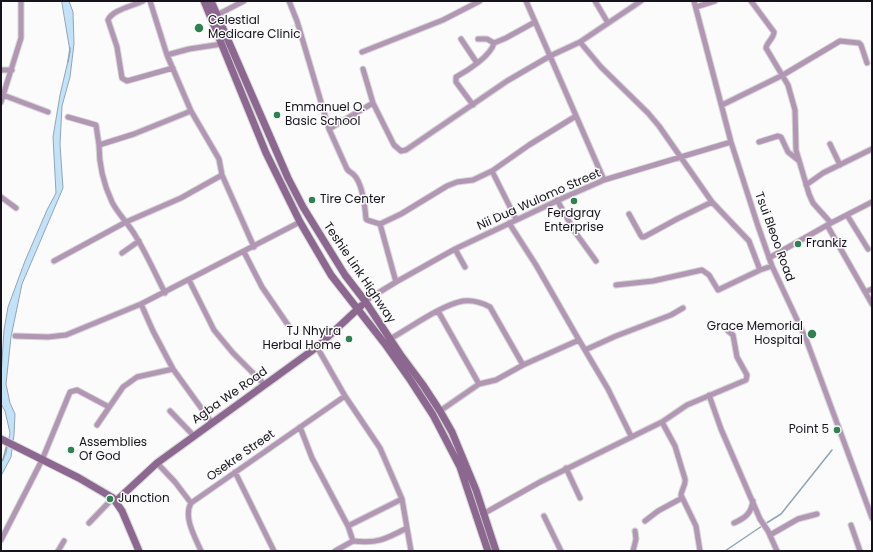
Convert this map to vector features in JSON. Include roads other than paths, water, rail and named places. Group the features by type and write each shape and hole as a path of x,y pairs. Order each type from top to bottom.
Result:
{"main road":[{"name":"Teshie Link Highway","path":"204,1 266,153 300,222 332,275 352,304 358,309 411,381 433,415 460,467 488,551"},
{"name":"Teshie Link Highway","path":"211,1 288,178 310,220 345,275 365,301 440,411 464,459 496,551"},
{"name":"Agba We Road","path":"114,500 157,463 317,347 365,301"},
{"path":"1,439 79,478 114,500 122,511 139,551"}],"street":[{"path":"1,102 21,38 21,1"},
{"path":"143,1 118,11 110,16 108,20 117,47 122,78 127,81 173,68"},
{"path":"150,1 167,55 191,111 219,159 222,175 254,246"},
{"path":"217,15 244,1"},
{"path":"289,1 329,129 348,172 354,175 360,188 367,220 380,224 401,214 447,186 456,182 473,180 492,171 529,145 576,116"},
{"path":"362,52 443,20 480,1"},
{"path":"526,1 604,180"},
{"path":"595,1 608,23"},
{"path":"363,70 373,103 394,145 401,151 406,150 507,82 550,56 580,42 641,1"},
{"name":"Tsui Bleoo Road","path":"694,1 731,142 769,258 806,339 872,518"},
{"path":"696,7 715,1"},
{"path":"751,1 773,30 774,35 766,48 788,85 795,110 796,147 798,160 806,185 814,203 829,224 872,304"},
{"path":"474,105 456,82 456,77 468,70 489,53 494,43 536,22"},
{"path":"478,38 487,39 494,43"},
{"path":"461,39 477,63"},
{"path":"722,105 783,75 840,41 859,43 862,45 867,63"},
{"path":"580,42 601,67 648,112 712,202 749,240 760,270"},
{"path":"167,55 189,49 222,44"},
{"path":"1,70 12,70"},
{"path":"3,95 48,112"},
{"path":"329,129 373,103"},
{"path":"99,145 134,134 191,111"},
{"path":"68,117 96,124 101,165 112,202 146,254 165,293"},
{"path":"759,142 778,136 781,137 788,152 798,160"},
{"name":"Nii Dua Wulomo Street","path":"365,301 455,249 557,200 604,180 731,142"},
{"path":"830,144 840,165"},
{"path":"806,185 823,173 872,150"},
{"path":"492,171 516,219"},
{"path":"54,261 126,222 181,198 222,175"},
{"path":"1,197 16,208"},
{"path":"557,200 575,232 596,261"},
{"path":"629,214 640,234 644,237 677,218 712,202"},
{"path":"769,258 829,224 872,202"},
{"path":"847,215 868,249"},
{"path":"15,336 48,337 66,335 165,293 300,222"},
{"path":"509,223 536,265 608,389 631,436"},
{"path":"380,224 396,282"},
{"path":"122,254 138,241"},
{"path":"455,249 465,267"},
{"path":"244,252 262,287 288,325"},
{"path":"616,286 653,281 702,270 709,275 718,290 760,270 772,266"},
{"path":"189,280 214,330 233,353 265,385"},
{"path":"865,292 872,289"},
{"path":"390,339 438,311 462,301 473,301 490,307 523,365"},
{"path":"141,304 173,369 212,423"},
{"path":"585,350 616,336 671,315 683,308"},
{"path":"438,311 479,384"},
{"path":"483,514 566,468 662,422 681,408 746,380 748,374 736,354 733,335 728,331"},
{"path":"440,411 479,384 496,380 523,365 579,340"},
{"path":"317,347 345,396 380,448 402,499 411,551"},
{"path":"96,425 124,387 136,377 173,369"},
{"path":"1,540 42,460 70,392 77,390 109,407"},
{"path":"709,395 721,429 760,519 769,533 777,551"},
{"name":"Osekre Street","path":"191,502 345,396"},
{"path":"170,411 193,436"},
{"path":"662,422 675,446 685,478 682,498 696,526 700,551"},
{"path":"300,427 312,458 348,526 353,541"},
{"path":"157,463 191,502 189,520 193,533 202,551"},
{"path":"566,468 580,498"},
{"path":"235,472 274,551"},
{"path":"645,521 658,511 682,498"},
{"path":"348,526 402,499"},
{"path":"89,523 114,500"},
{"path":"734,523 746,517 750,513 753,501"},
{"path":"769,533 798,520 817,514"},
{"path":"544,516 561,551"},
{"path":"851,525 860,551"},
{"path":"336,551 353,541 376,542 407,528"},
{"path":"634,551 636,539 635,531"},
{"path":"58,551 64,541"}],"water":[{"path":"62,1 69,1 73,12 74,44 70,77 62,106 60,144 63,188 22,284 11,337 6,384 10,403 15,414 14,435 11,457 1,476 1,463 6,453 10,433 5,411 1,404 4,330 8,307 25,261 56,193 53,137 60,95 70,52"}],"waterway":[{"path":"68,62 70,48"},
{"path":"3,460 7,444"},
{"path":"765,524 781,514 832,450"},
{"path":"725,551 762,526"}],"place":[{"name":"Celestial Medicare Clinic","path":"199,28"},
{"name":"Emmanuel O. Basic School","path":"277,115"},
{"name":"Tire Center","path":"312,200"},
{"name":"Ferdgray Enterprise","path":"574,201"},
{"name":"Frankiz","path":"798,244"},
{"name":"Grace Memorial Hospital","path":"812,334"},
{"name":"TJ Nhyira Herbal Home","path":"349,339"},
{"name":"Point 5","path":"837,430"},
{"name":"Assemblies Of God","path":"71,450"},
{"name":"Junction","path":"110,499"}]}
